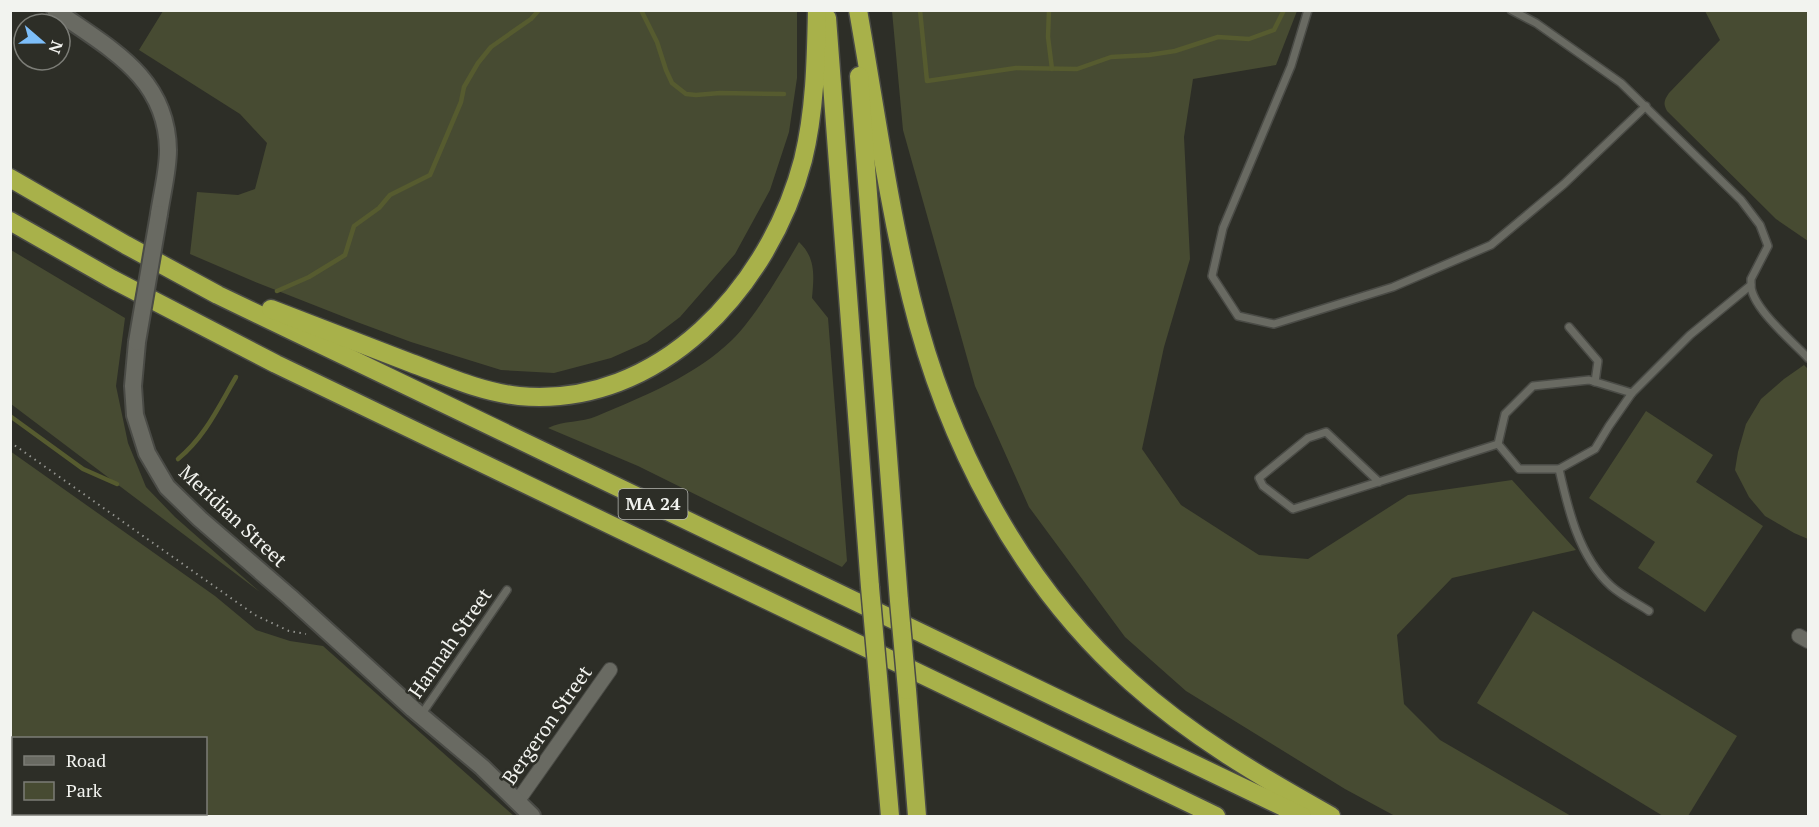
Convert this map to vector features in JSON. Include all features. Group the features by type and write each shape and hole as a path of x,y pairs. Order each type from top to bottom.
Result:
{"highway":[{"path":"172,270 493,392 522,396 550,396 586,391 625,379 672,354 708,324 747,279 774,234 795,185 809,132 815,80 817,10"},
{"path":"826,10 870,587 890,816"},
{"path":"856,10 917,816"},
{"path":"856,10 900,247 918,324 952,423 973,471 999,517 1026,561 1057,603 1091,643 1129,680 1169,714 1212,744 1331,816"},
{"name":"MA 24","path":"10,177 172,270 333,351 1302,816"},
{"name":"MA 24","path":"10,221 112,279 276,364 1216,816"}],"street":[{"name":"Meridian Street","path":"55,10 127,62 150,87 160,107 166,130 168,151 137,342 133,386 135,415 142,442 159,477 185,506 482,767 532,816"},
{"name":"Bergeron Street","path":"517,802 610,670"}],"lane":[{"path":"1308,10 1291,66 1223,228 1212,276 1238,316 1274,324 1393,287 1491,245 1564,184 1646,106"},
{"path":"1511,10 1536,23 1622,83 1741,200 1760,225 1768,246 1751,279 1751,293 1771,320 1809,358"},
{"path":"1498,444 1519,469 1559,469 1595,450 1632,393 1690,335 1751,285"},
{"path":"1569,327 1598,361 1595,382"},
{"path":"1498,444 1505,414 1533,386 1589,380 1632,393"},
{"path":"1379,482 1326,432 1308,438 1259,478 1263,486 1293,509 1379,482 1498,444"},
{"path":"1559,469 1580,541 1595,570 1612,587 1649,611"},
{"name":"Hannah Street","path":"421,715 507,590"}],"path":[{"path":"10,442 255,615 289,631 334,637"}],"green space":[{"path":"163,11 797,11 797,78 789,132 770,190 735,254 680,317 647,342 611,358 554,373 501,370 411,342 357,322 190,254 197,192 238,195 255,189 267,143 240,114 139,50"},
{"path":"892,11 1297,11 1276,65 1193,79 1184,137 1190,259 1164,347 1142,449 1181,505 1259,555 1308,559 1408,495 1512,480 1576,550 1452,578 1397,635 1404,704 1440,740 1571,816 1395,816 1345,789 1186,691 1125,637 1029,507 975,386 903,130"},
{"path":"1705,11 1808,11 1808,241 1776,219 1666,109 1665,102 1669,93 1720,40"},
{"path":"799,242 805,248 813,268 812,298 828,318 847,561 842,567 638,466 548,428 591,418 633,401 685,375 718,353 750,319"},
{"path":"11,250 125,318 116,386 128,443 146,487 175,517 260,592 11,404"},
{"path":"1804,365 1808,369 1808,539 1765,516 1749,497 1735,470 1746,424 1761,399"},
{"path":"1646,411 1713,455 1696,482 1763,526 1705,612 1638,568 1655,542 1589,498"},
{"path":"10,451 215,596 256,630 290,641 323,646 514,816 11,816"},
{"path":"1533,611 1737,736 1688,816 1663,816 1477,703"}],"waterway":[{"path":"277,291 309,277 345,255 354,226 379,208 390,195 430,175 461,102 464,87 478,63 491,47 531,19 539,10"},
{"path":"641,10 657,42 672,83 686,94 784,94"},
{"path":"920,10 927,81 1016,68 1077,69 1111,57 1175,51 1218,37 1249,39 1274,30 1284,10"},
{"path":"1049,10 1048,37 1052,69"},
{"path":"178,459 204,431 236,377"},
{"path":"10,416 83,469 117,484"}]}
